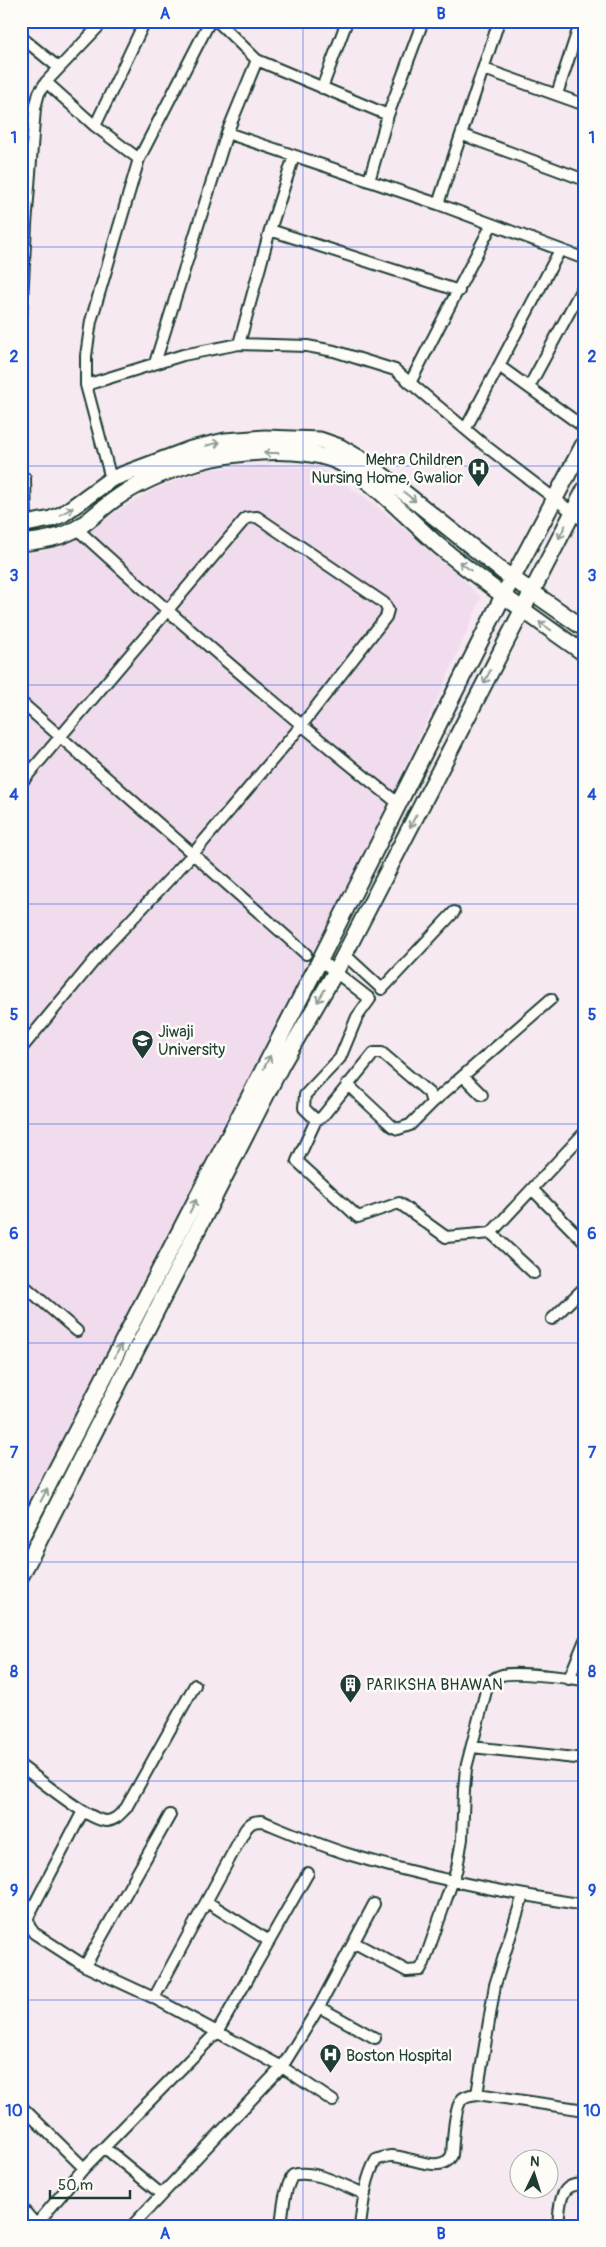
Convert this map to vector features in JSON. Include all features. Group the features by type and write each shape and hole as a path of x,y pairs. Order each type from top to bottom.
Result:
{"main road":[{"path":"23,525 63,514 110,480 191,449 217,443 265,438 300,446 318,455 334,459 358,474 440,547 503,596 585,654"},
{"path":"21,543 50,539 77,529 105,507 134,488 162,474 195,463 227,456 300,446 320,440 340,446 366,462 513,578 585,630"},
{"path":"21,1538 320,960 503,596 556,500 585,442"},
{"path":"21,1576 282,1064 336,971 585,489"},
{"path":"93,492 105,507"},
{"path":"21,2211 35,2226"}],"street":[{"path":"95,126 146,21"},
{"path":"110,480 86,386 86,356 91,321 139,159 210,21"},
{"path":"217,21 257,60 388,115"},
{"path":"322,88 347,21"},
{"path":"369,181 388,115 423,21"},
{"path":"438,204 463,135 499,21"},
{"path":"557,94 581,21"},
{"path":"21,320 26,225 36,108 39,93 46,82 100,25"},
{"path":"21,36 60,68"},
{"path":"155,363 227,133 257,60"},
{"path":"484,69 585,105"},
{"path":"46,82 95,126 139,159"},
{"path":"227,133 438,204 585,259"},
{"path":"463,135 585,180"},
{"path":"239,344 270,230 294,156"},
{"path":"410,383 492,224"},
{"path":"270,230 459,291"},
{"path":"466,428 560,250"},
{"path":"529,387 585,283"},
{"path":"86,386 183,354 239,344 306,346 334,351 395,370 585,522"},
{"path":"499,366 585,428"},
{"path":"23,525 25,478"},
{"path":"21,783 242,522 251,516 258,517 384,603 388,610 386,617 301,726 192,855 103,950 21,1049"},
{"path":"77,529 167,611 301,726 399,804"},
{"path":"21,702 306,954"},
{"path":"316,1120 304,1108 305,1095 340,1058 357,1017 370,999 382,989 454,912"},
{"path":"344,954 382,989"},
{"path":"320,960 370,999"},
{"path":"347,1084 392,1126 398,1128 410,1125 462,1076 551,999"},
{"path":"432,1103 429,1093 382,1053 374,1054 347,1084 322,1117 316,1120 297,1161 358,1217 399,1203 446,1237 491,1233 585,1132"},
{"path":"462,1076 482,1094"},
{"path":"533,1190 585,1243"},
{"path":"491,1233 534,1273"},
{"path":"21,1283 77,1331"},
{"path":"552,1319 585,1287"},
{"path":"569,1679 585,1640"},
{"path":"355,1943 406,1971 420,1970 424,1964 457,1868 462,1839 464,1790 472,1747 486,1687 493,1678 516,1674 585,1680"},
{"path":"21,1766 90,1816 106,1821 116,1819 126,1808 195,1684"},
{"path":"472,1747 585,1759"},
{"path":"83,1811 28,1917 29,1926 34,1933 86,1966 154,1998 282,2067 333,2101"},
{"path":"86,1966 170,1815"},
{"path":"154,1998 246,1830 255,1820 262,1820 350,1855 451,1881 585,1905"},
{"path":"35,2226 84,2168 106,2148 218,2032 308,1873"},
{"path":"477,2094 495,1985 522,1895"},
{"path":"207,1902 269,1941"},
{"path":"132,2226 282,2067 355,1943 374,1904"},
{"path":"319,2006 375,2038"},
{"path":"360,2226 365,2194 372,2167 376,2160 392,2156 435,2164 443,2164 449,2161 452,2154 457,2108 461,2100 467,2096 477,2094 585,2110"},
{"path":"21,2106 84,2168"},
{"path":"106,2148 161,2194"},
{"path":"281,2226 288,2182 293,2175 301,2173 311,2174 365,2194"},
{"path":"558,2226 564,2192 568,2186 575,2183 585,2185"}],"shaded area":[{"name":"Jiwaji University","path":"259,465 320,468 365,497 443,559 481,598 440,694 374,833 221,1142 98,1371 21,1523 21,554 47,550 80,538 112,514 155,489 203,470"}],"place":[{"name":"Mehra Children Nursing Home, Gwalior","path":"479,487"},
{"name":"Jiwaji University","path":"142,1059"},
{"name":"PARIKSHA BHAWAN","path":"350,1703"},
{"name":"Boston Hospital","path":"330,2074"}]}
